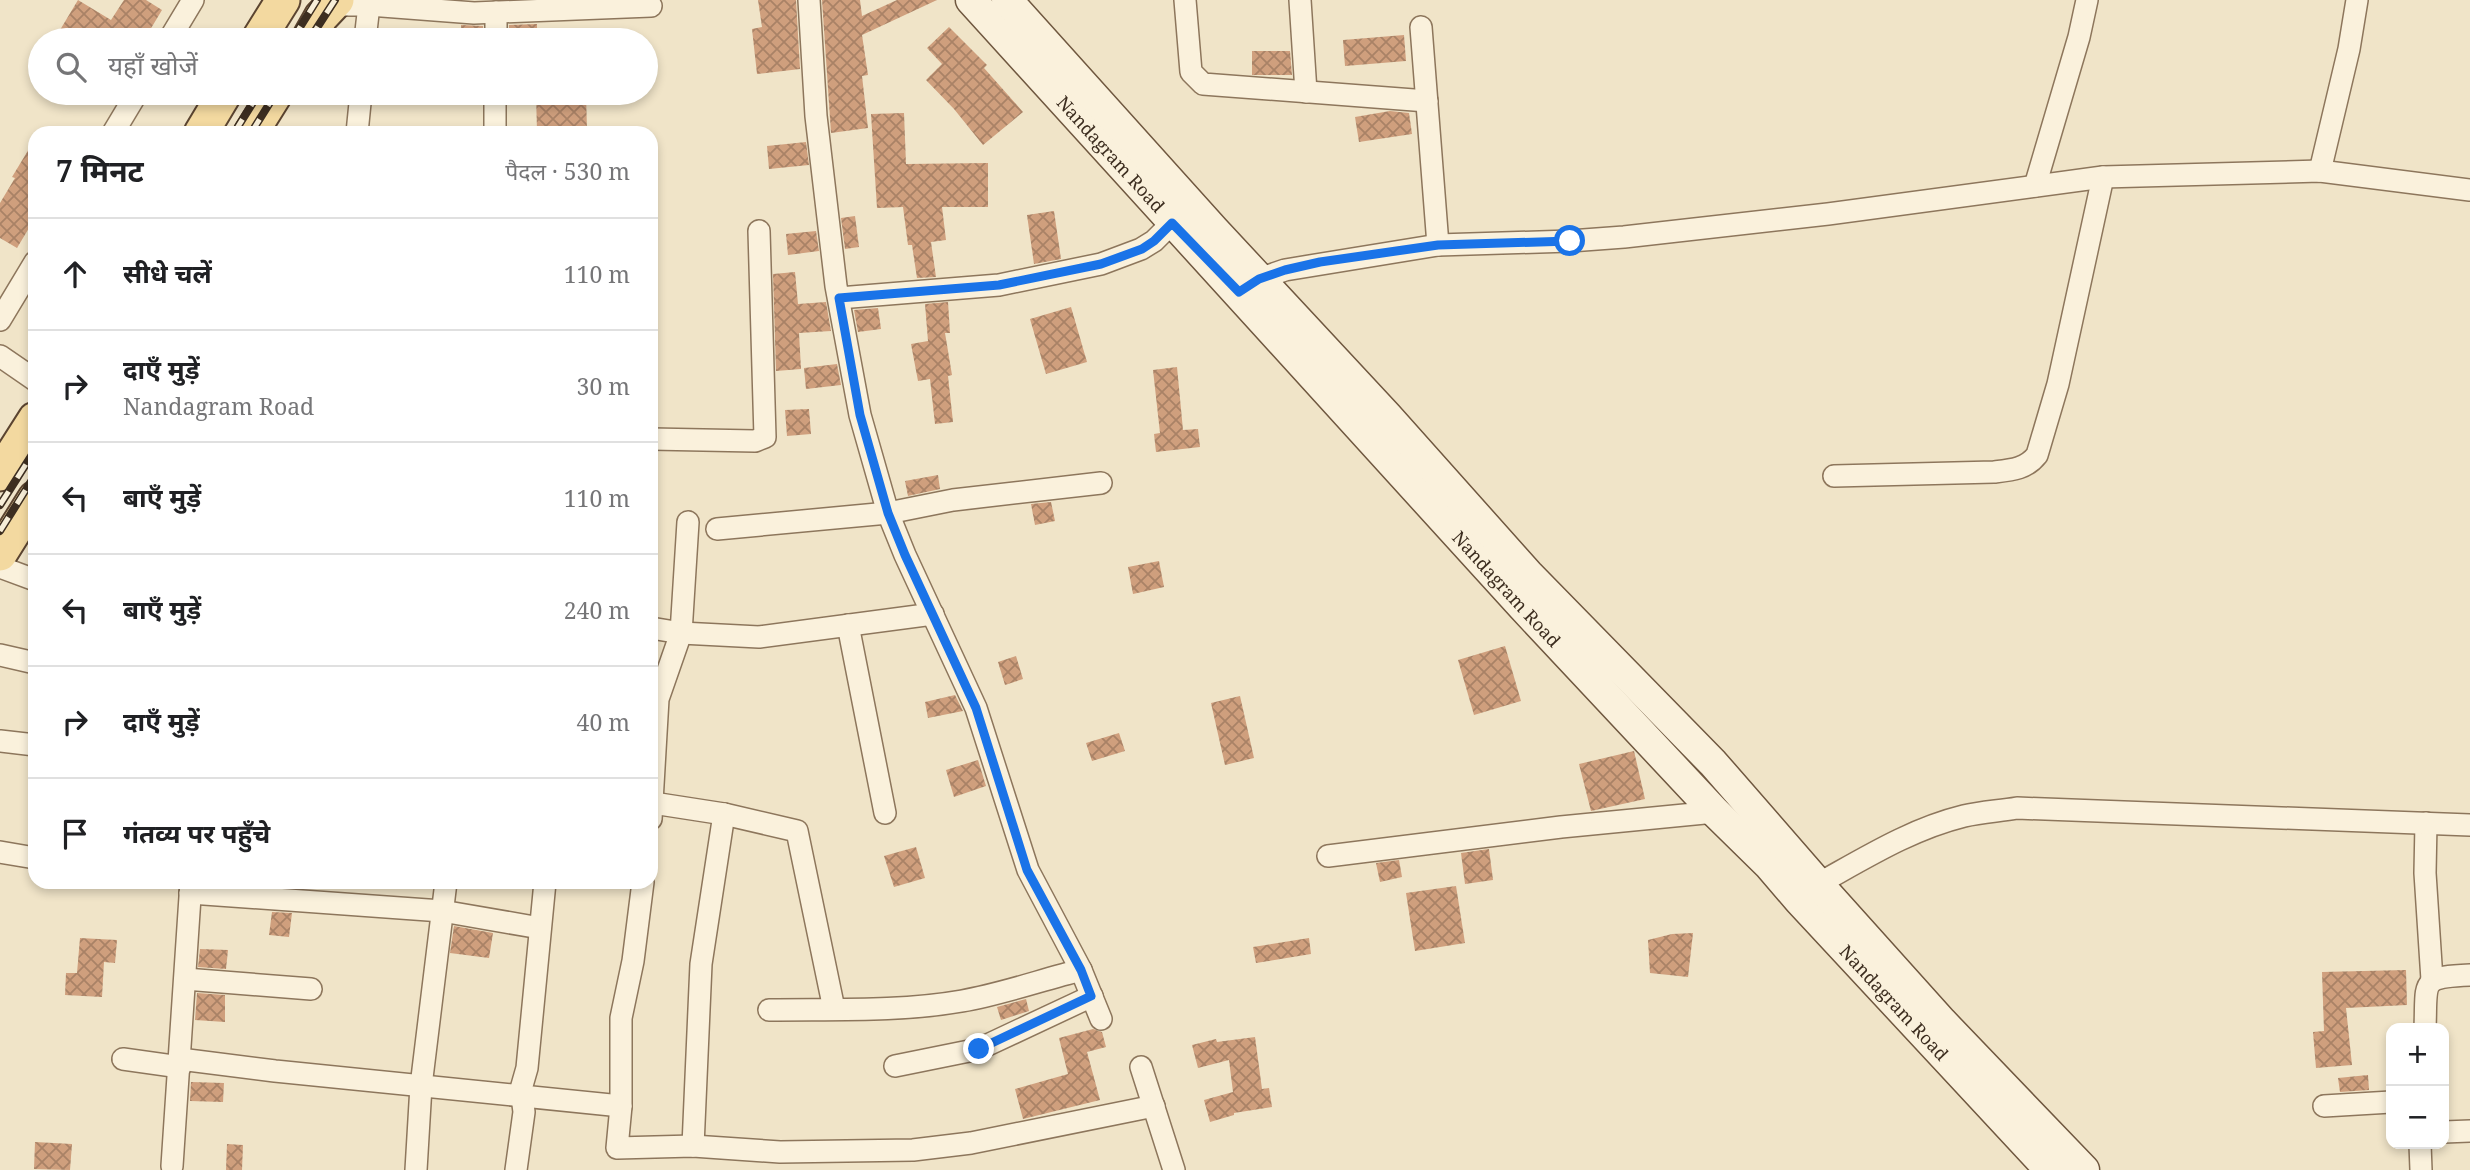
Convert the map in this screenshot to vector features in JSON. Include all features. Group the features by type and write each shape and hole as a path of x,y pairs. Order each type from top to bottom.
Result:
{"main road":[{"path":"266,28 283,0"},
{"path":"315,28 321,18 347,3"},
{"path":"205,126 218,105"},
{"path":"255,126 268,105"},
{"path":"0,474 28,430"},
{"path":"0,554 28,509"}],"street":[{"path":"176,28 193,0"},
{"path":"808,0 816,116 839,298 860,415 888,513 976,708 1027,870 1081,970 1101,1019"},
{"name":"Nandagram Road","path":"971,0 1249,286 1514,597 1713,763 1818,884 1913,1006"},
{"name":"Nandagram Road","path":"1007,0 1181,214"},
{"path":"1185,0 1191,72 1203,84 1427,101"},
{"path":"1300,0 1306,92"},
{"path":"2035,186 2079,37 2087,0"},
{"path":"2320,171 2349,49 2357,0"},
{"path":"347,3 474,13 651,6"},
{"path":"347,3 359,28"},
{"path":"496,12 496,28"},
{"path":"1421,27 1438,245"},
{"path":"117,126 130,105"},
{"path":"358,126 360,105"},
{"path":"495,105 495,126"},
{"path":"1249,286 1285,270 1320,262 1438,245 1624,237 1828,214 2103,177 2320,171 2470,190"},
{"path":"1834,476 1994,472 2030,464 2037,455 2058,384 2103,177"},
{"path":"839,298 999,285 1101,264 1142,249 1181,214"},
{"path":"658,439 755,441 765,437 759,231"},
{"path":"0,320 28,274"},
{"path":"0,356 28,375"},
{"path":"716,529 888,513 953,500 1101,483"},
{"path":"658,699 681,633 688,522"},
{"path":"0,568 28,578"},
{"path":"658,629 759,637 933,614"},
{"path":"848,625 885,813"},
{"path":"0,655 28,661"},
{"name":"Nandagram Road","path":"1612,681 1715,812 1769,865 1799,900 1913,1006 2034,1135 2084,1170"},
{"path":"0,741 28,744"},
{"path":"1818,884 1895,842 1931,826 1965,816 2017,808 2470,825"},
{"path":"658,811 724,814 797,831 834,1009"},
{"path":"1328,856 1561,827 1715,812"},
{"path":"693,1146 701,964 724,814"},
{"path":"2426,823 2425,873 2432,980"},
{"path":"0,852 28,857"},
{"path":"172,1166 191,889"},
{"path":"202,889 442,911 540,928"},
{"path":"415,1170 421,1086 445,889"},
{"path":"516,1170 524,1112 521,1089 527,1068 544,889"},
{"path":"642,889 633,961 621,1018 621,1106 617,1148 693,1146 780,1152 913,1150 971,1143 1154,1106"},
{"path":"769,1010 891,1007 962,1001 1081,970"},
{"path":"2425,1023 2428,986 2432,980 2441,976 2470,975"},
{"path":"185,979 311,989"},
{"path":"895,1066 979,1049 1091,996"},
{"path":"123,1059 621,1106"},
{"path":"1141,1067 1174,1170"},
{"path":"2324,1106 2386,1102"},
{"path":"2449,1132 2470,1130"},
{"name":"Nandagram Road","path":"2034,1135 2050,1170"},
{"path":"2420,1149 2421,1170"}],"building":[{"path":"78,0 111,20 124,0 146,0 162,10 151,28 61,28"},
{"path":"758,0 796,0 800,69 757,74 752,29 762,27"},
{"path":"822,0 860,0 862,16 897,0 937,0 862,35 868,75 862,76 868,128 831,133"},
{"path":"537,24 537,28 509,28 509,25"},
{"path":"461,25 483,26 483,28 461,28"},
{"path":"949,27 987,65 984,68 1023,112 983,145 926,80 942,64 927,48"},
{"path":"1404,35 1406,61 1345,66 1343,40"},
{"path":"1252,51 1290,51 1292,75 1252,75"},
{"path":"536,105 586,105 587,126 537,126"},
{"path":"1390,111 1409,113 1412,134 1359,142 1355,117"},
{"path":"904,113 906,164 988,163 988,207 942,207 946,240 931,242 936,277 917,278 912,245 908,245 903,207 877,208 871,114"},
{"path":"806,142 809,165 769,169 767,146"},
{"path":"28,151 28,230 17,248 0,238 0,203 15,178 12,177"},
{"path":"1054,211 1061,259 1034,264 1027,215"},
{"path":"855,216 859,247 845,249 841,218"},
{"path":"816,231 819,251 788,255 786,234"},
{"path":"795,272 798,304 826,302 831,331 799,333 801,369 776,371 773,274"},
{"path":"948,302 950,333 945,333 952,375 948,376 953,422 935,424 930,379 918,381 911,344 928,341 925,304"},
{"path":"1071,307 1087,362 1046,374 1030,319"},
{"path":"878,308 881,329 858,332 854,310"},
{"path":"837,364 841,385 806,389 804,368"},
{"path":"1177,367 1183,430 1198,429 1200,447 1156,452 1154,434 1160,433 1153,370"},
{"path":"809,409 811,434 787,436 785,410"},
{"path":"938,475 940,489 908,496 905,481"},
{"path":"1051,502 1055,521 1035,525 1031,504"},
{"path":"1159,561 1164,587 1133,594 1128,567"},
{"path":"1505,646 1521,701 1474,715 1458,660"},
{"path":"1016,656 1023,679 1005,685 998,662"},
{"path":"955,695 963,711 928,718 925,702"},
{"path":"1240,696 1254,758 1225,765 1211,703"},
{"path":"1119,733 1125,751 1092,761 1086,743"},
{"path":"1634,751 1645,799 1591,811 1579,764"},
{"path":"978,760 986,786 954,797 946,770"},
{"path":"916,847 925,878 894,887 884,856"},
{"path":"1489,849 1493,880 1465,884 1461,853"},
{"path":"1399,860 1402,877 1380,882 1376,863"},
{"path":"1456,886 1465,943 1415,951 1406,893"},
{"path":"272,912 292,913 289,937 269,935"},
{"path":"454,926 493,933 489,958 450,953"},
{"path":"1693,933 1688,977 1650,973 1648,940 1672,934"},
{"path":"80,938 117,940 115,963 104,962 102,997 65,995 66,973 77,973"},
{"path":"1309,938 1311,954 1256,963 1253,947"},
{"path":"200,949 228,950 226,969 198,967"},
{"path":"2406,970 2407,1005 2346,1008 2352,1065 2316,1068 2313,1032 2324,1031 2322,972"},
{"path":"197,993 225,995 225,1022 195,1020"},
{"path":"1026,999 1029,1011 1001,1020 997,1007"},
{"path":"1093,1029 1102,1032 1106,1047 1087,1052 1100,1100 1023,1119 1015,1089 1068,1074 1059,1038"},
{"path":"1255,1037 1262,1089 1269,1088 1272,1107 1234,1113 1210,1122 1204,1100 1233,1092 1229,1060 1198,1068 1192,1045 1216,1039 1217,1042"},
{"path":"2368,1075 2369,1090 2340,1092 2338,1078"},
{"path":"191,1082 224,1083 223,1102 190,1101"},
{"path":"35,1142 72,1144 70,1170 34,1169"},
{"path":"227,1144 243,1145 242,1170 226,1170"}],"railway":[{"path":"300,28 317,0"},
{"path":"317,28 335,0"},
{"path":"238,126 252,105"},
{"path":"255,126 268,105"},
{"path":"0,505 28,461"},
{"path":"0,531 28,486"}],"route":[{"path":"979,1049 1091,996 1081,970 1027,870 976,708 888,513 860,415 839,298 999,285 1101,264 1142,249 1172,223 1239,292 1259,279 1320,262 1438,245 1570,241"}]}
